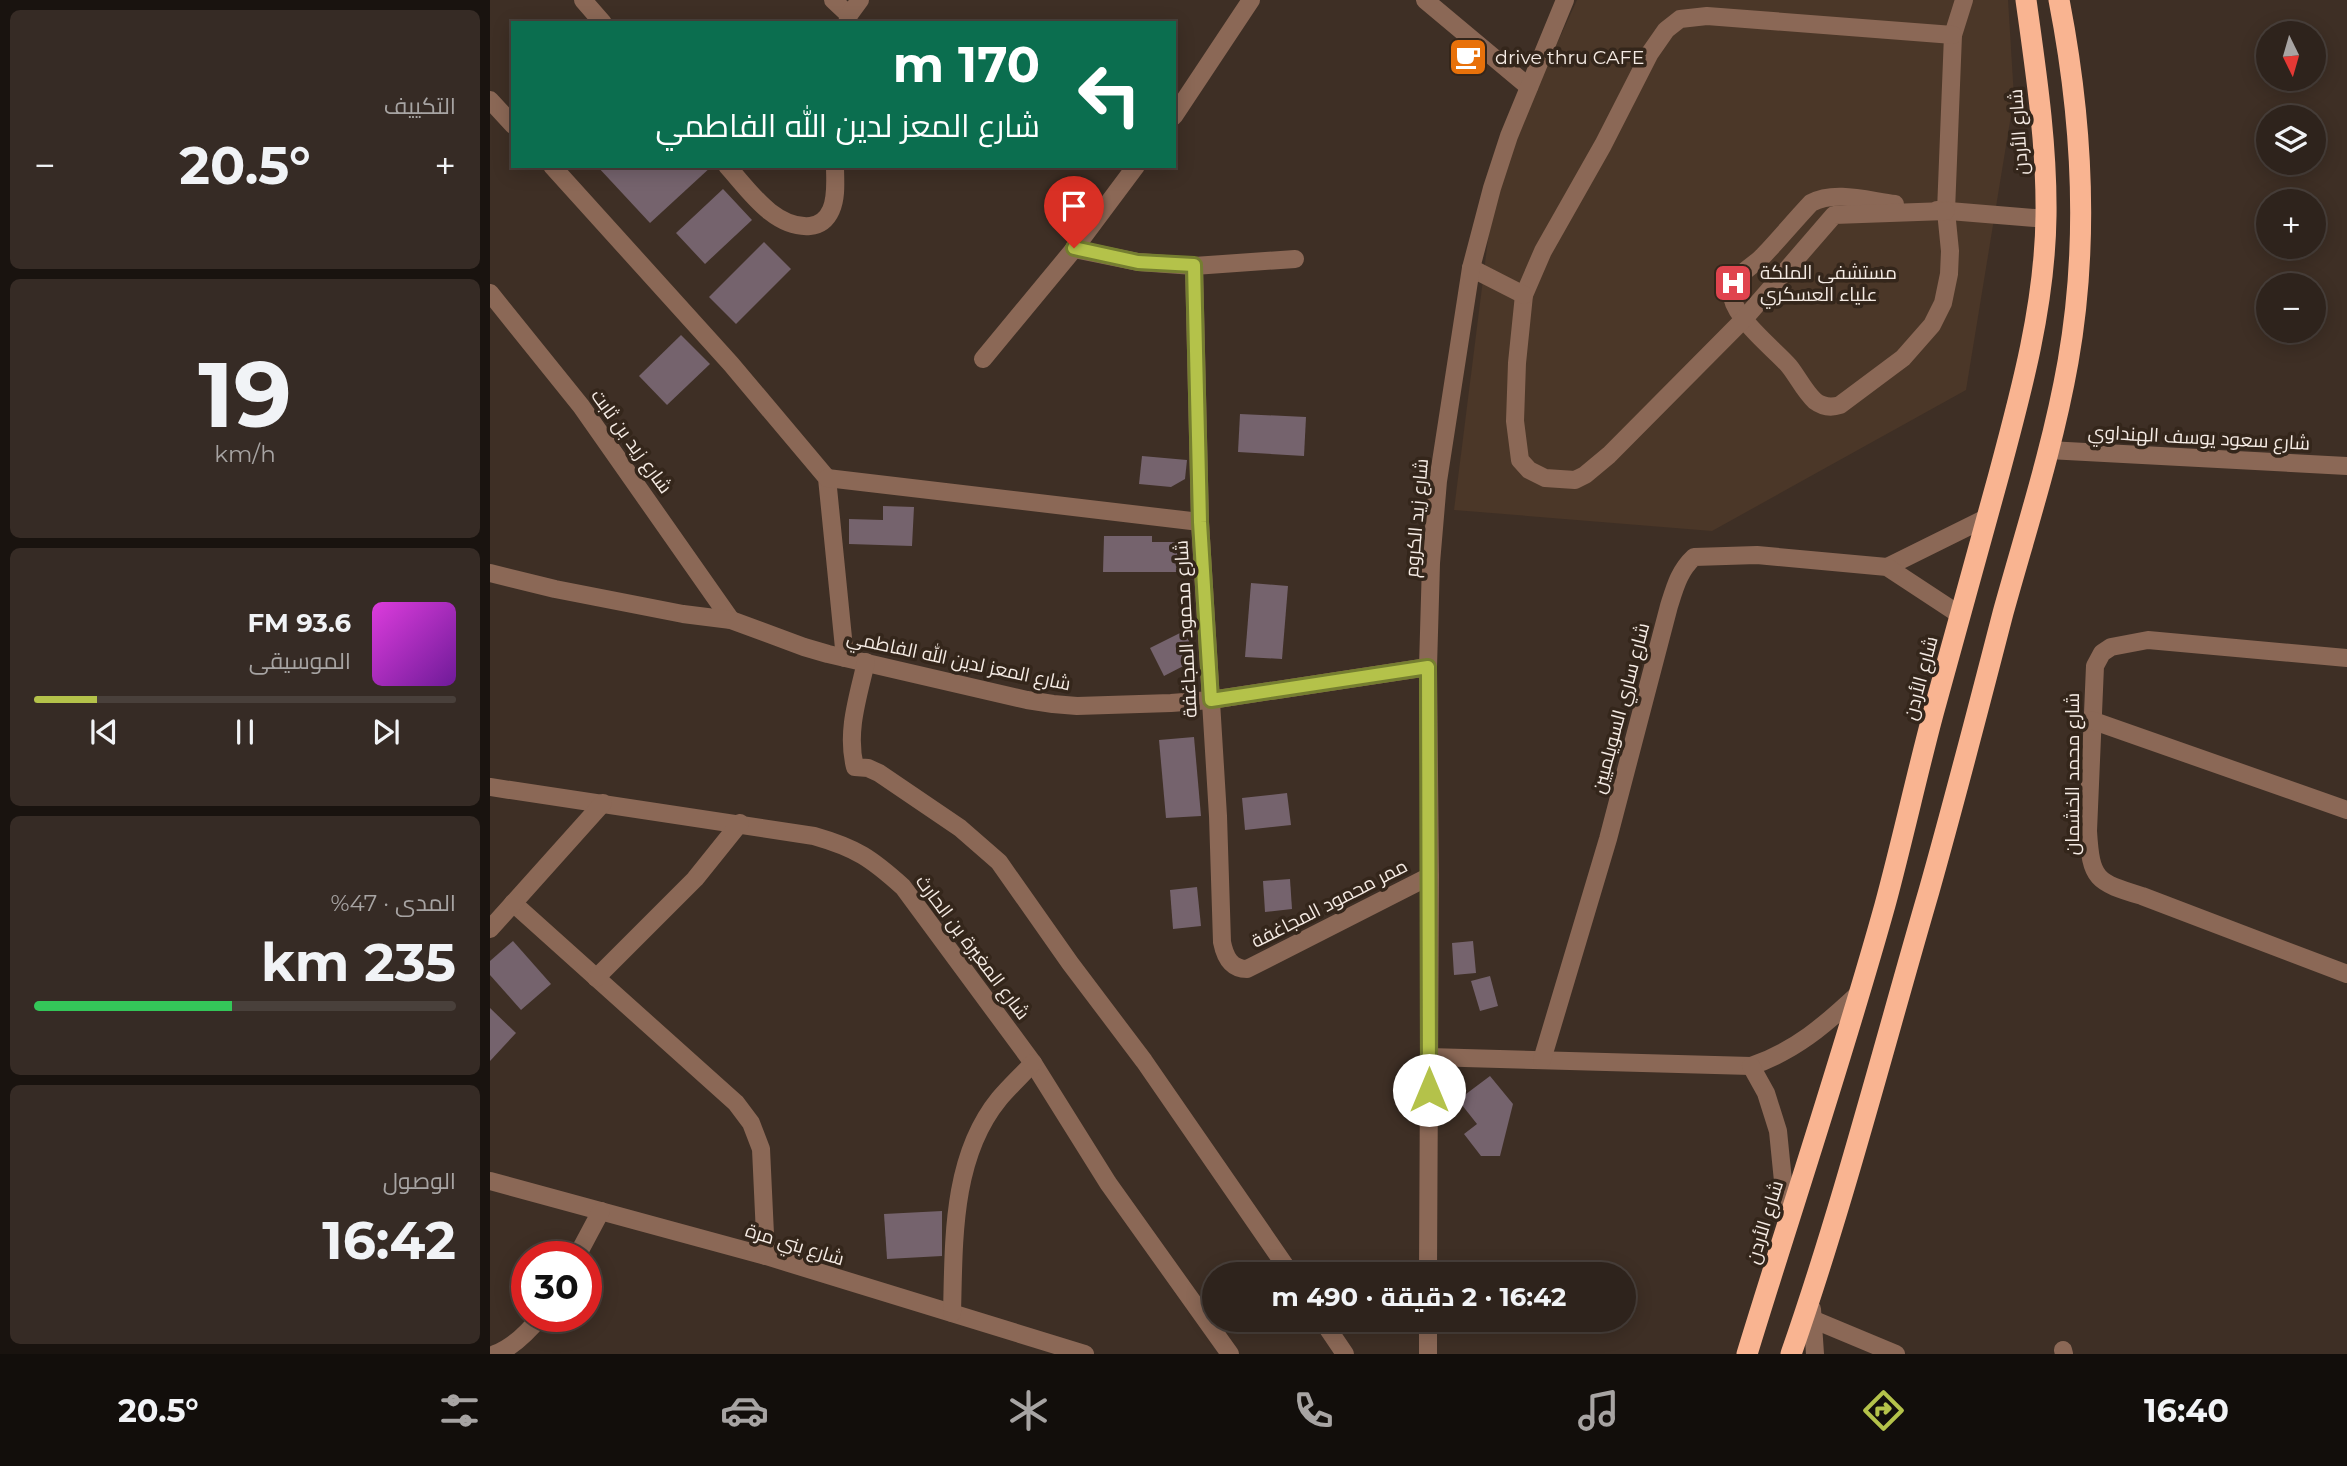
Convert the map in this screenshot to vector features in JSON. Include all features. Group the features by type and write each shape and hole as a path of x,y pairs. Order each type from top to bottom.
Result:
{"highway":[{"name":"شارع الأردن","path":"1747,1354 1884,905 2031,350 2046,219 2039,98 2026,0"},
{"path":"1791,1354 1812,1294 1946,830 2048,450 2068,363 2080,254 2077,119 2059,0"}],"street":[{"path":"583,0 601,21"},
{"path":"833,0 848,19 860,0"},
{"path":"1176,113 1251,0"},
{"path":"1425,0 1529,87"},
{"name":"شارع زيد الكروم","path":"1428,1262 1428,667 1431,563 1438,481 1471,268 1492,188 1564,0"},
{"path":"1964,0 1954,35 1946,211 1949,274 1943,303 1933,325 1903,358 1840,405 1828,407 1816,401 1790,367 1744,320 1732,301 1732,286 1738,277 1762,257 1811,203 1821,197 1946,211 2046,219"},
{"path":"1946,211 1834,215 1744,320 1609,455 1585,475 1575,480 1545,478 1529,470 1520,460 1515,421 1517,363 1524,295 1543,251 1650,53 1666,30 1680,19 1707,16 1954,35"},
{"path":"490,100 511,123"},
{"path":"554,168 731,364 827,478 845,658"},
{"path":"729,168 768,211 783,220 804,226 820,223 832,209 835,168"},
{"path":"983,359 1074,248 1134,168"},
{"path":"1074,248 1138,262 1194,265 1295,259"},
{"name":"شارع محمود المجاغفة","path":"1194,265 1200,522 1219,816 1222,942"},
{"path":"1471,268 1524,295"},
{"name":"شارع زيد بن ثابت","path":"490,293 582,406 731,620"},
{"name":"شارع سعود يوسف الهنداوي","path":"2048,450 2347,466"},
{"path":"827,478 1200,522"},
{"path":"1887,567 1987,517"},
{"name":"شارع ساري السويلميين","path":"1542,1060 1608,839 1659,641 1681,571 1694,557 1758,555 1887,567 1960,615"},
{"name":"شارع المعز لدين الله الفاطمي","path":"490,573 682,614 731,620 804,648 1053,705 1130,705 1211,700 1428,667"},
{"name":"شارع محمد الخشمان","path":"2347,657 2148,640 2122,643 2102,653 2095,666 2091,720 2090,857 2094,872 2100,880 2113,888 2142,896 2347,974"},
{"path":"866,662 851,734 850,750 855,767 868,768 879,773 960,828 999,862 1144,1061 1283,1262"},
{"path":"2091,720 2347,810"},
{"name":"شارع المغيرة بن الحارث","path":"490,787 814,836 846,845 880,867 903,887 1033,1063 1108,1183 1230,1354"},
{"path":"490,929 603,803"},
{"path":"596,978 695,879 740,823"},
{"name":"ممر محمود المجاغفة","path":"1222,942 1228,959 1239,969 1247,969 1430,876"},
{"path":"513,904 736,1103 751,1123 761,1149 766,1256"},
{"path":"1429,1057 1751,1066 1774,1058 1807,1040 1858,994"},
{"path":"952,1313 954,1236 958,1200 967,1162 980,1129 998,1100 1033,1063"},
{"path":"1751,1066 1766,1093 1778,1131 1787,1222"},
{"name":"شارع بني مرة","path":"490,1181 766,1256 1085,1354"},
{"path":"586,1241 601,1210"},
{"path":"1812,1294 1815,1354"},
{"path":"1812,1319 1896,1354"},
{"path":"495,1354 527,1332"},
{"path":"1330,1332 1345,1354"},
{"path":"1428,1332 1428,1354"}],"shaded area":[{"name":"مستشفى الملكة علياء العسكري","path":"1577,0 2008,0 2014,97 1966,390 1712,531 1454,510 1496,176"}],"building":[{"path":"599,168 710,168 650,223"},
{"path":"723,189 752,220 705,264 676,233"},
{"path":"764,242 791,269 736,324 709,297"},
{"path":"681,335 710,364 667,405 639,376"},
{"path":"1240,414 1306,417 1304,456 1238,452"},
{"path":"1142,456 1187,460 1185,479 1171,487 1139,484"},
{"path":"883,506 914,507 912,546 849,544 849,519 883,520"},
{"path":"1104,536 1152,536 1152,542 1175,542 1175,548 1182,547 1182,557 1187,557 1187,572 1103,572"},
{"path":"1251,583 1288,586 1282,659 1245,657"},
{"path":"1184,631 1192,647 1187,650 1193,661 1164,676 1150,648"},
{"path":"1194,737 1201,816 1166,818 1159,740"},
{"path":"1287,793 1291,825 1245,830 1242,798"},
{"path":"1290,879 1292,909 1265,912 1263,881"},
{"path":"1197,887 1201,926 1173,929 1170,890"},
{"path":"513,941 551,984 521,1010 490,975 490,961"},
{"path":"1473,941 1476,973 1454,975 1452,943"},
{"path":"1490,976 1498,1006 1480,1011 1471,981"},
{"path":"490,1008 516,1033 490,1061"},
{"path":"1490,1076 1513,1104 1500,1156 1481,1156 1464,1134 1477,1124 1458,1100"},
{"path":"942,1211 942,1256 887,1259 884,1214"}],"place":[{"name":"drive thru CAFE","path":"1468,57"},
{"name":"مستشفى الملكة علياء العسكري","path":"1733,283"}],"route":[{"path":"1074,248 1138,262 1194,265 1200,522 1211,700 1428,667 1429,1090"}]}
